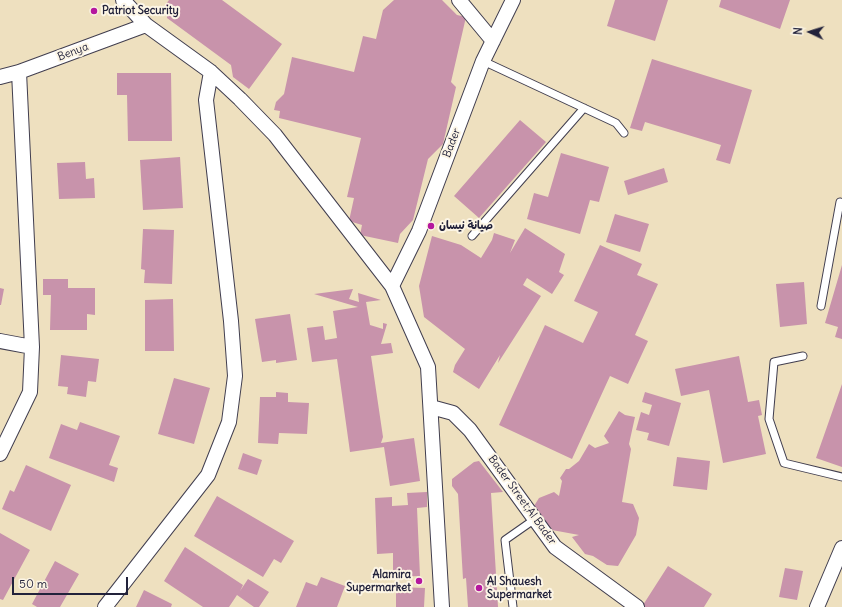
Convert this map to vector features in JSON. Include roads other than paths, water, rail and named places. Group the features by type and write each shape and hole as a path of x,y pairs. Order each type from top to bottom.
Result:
{"street":[{"path":"123,0 146,25 211,72 275,135 392,286 428,366 442,607"},
{"path":"459,0 493,41"},
{"name":"Bader","path":"392,286 419,231 483,61 513,0"},
{"name":"Benya","path":"0,77 20,72 146,25"},
{"path":"0,454 30,392 32,347 20,72"},
{"path":"105,607 208,475 229,422 235,376 231,321 206,100 211,72"},
{"path":"0,341 32,347"},
{"name":"Bader Street;Al Bader","path":"431,407 453,413 470,430 555,547 636,607"},
{"path":"817,607 842,548"}],"lane":[{"path":"483,61 616,123 624,133"},
{"path":"472,236 584,108"},
{"path":"821,306 840,202 842,203"},
{"path":"803,356 774,362 769,419 784,462 842,477"},
{"path":"513,607 505,540 536,519"}],"place":[{"name":"Patriot Security","path":"94,11"},
{"name":"صيانة نيسان","path":"431,226"},
{"name":"Alamira Supermarket","path":"419,581"},
{"name":"Al Shauesh Supermarket","path":"479,588"}]}
